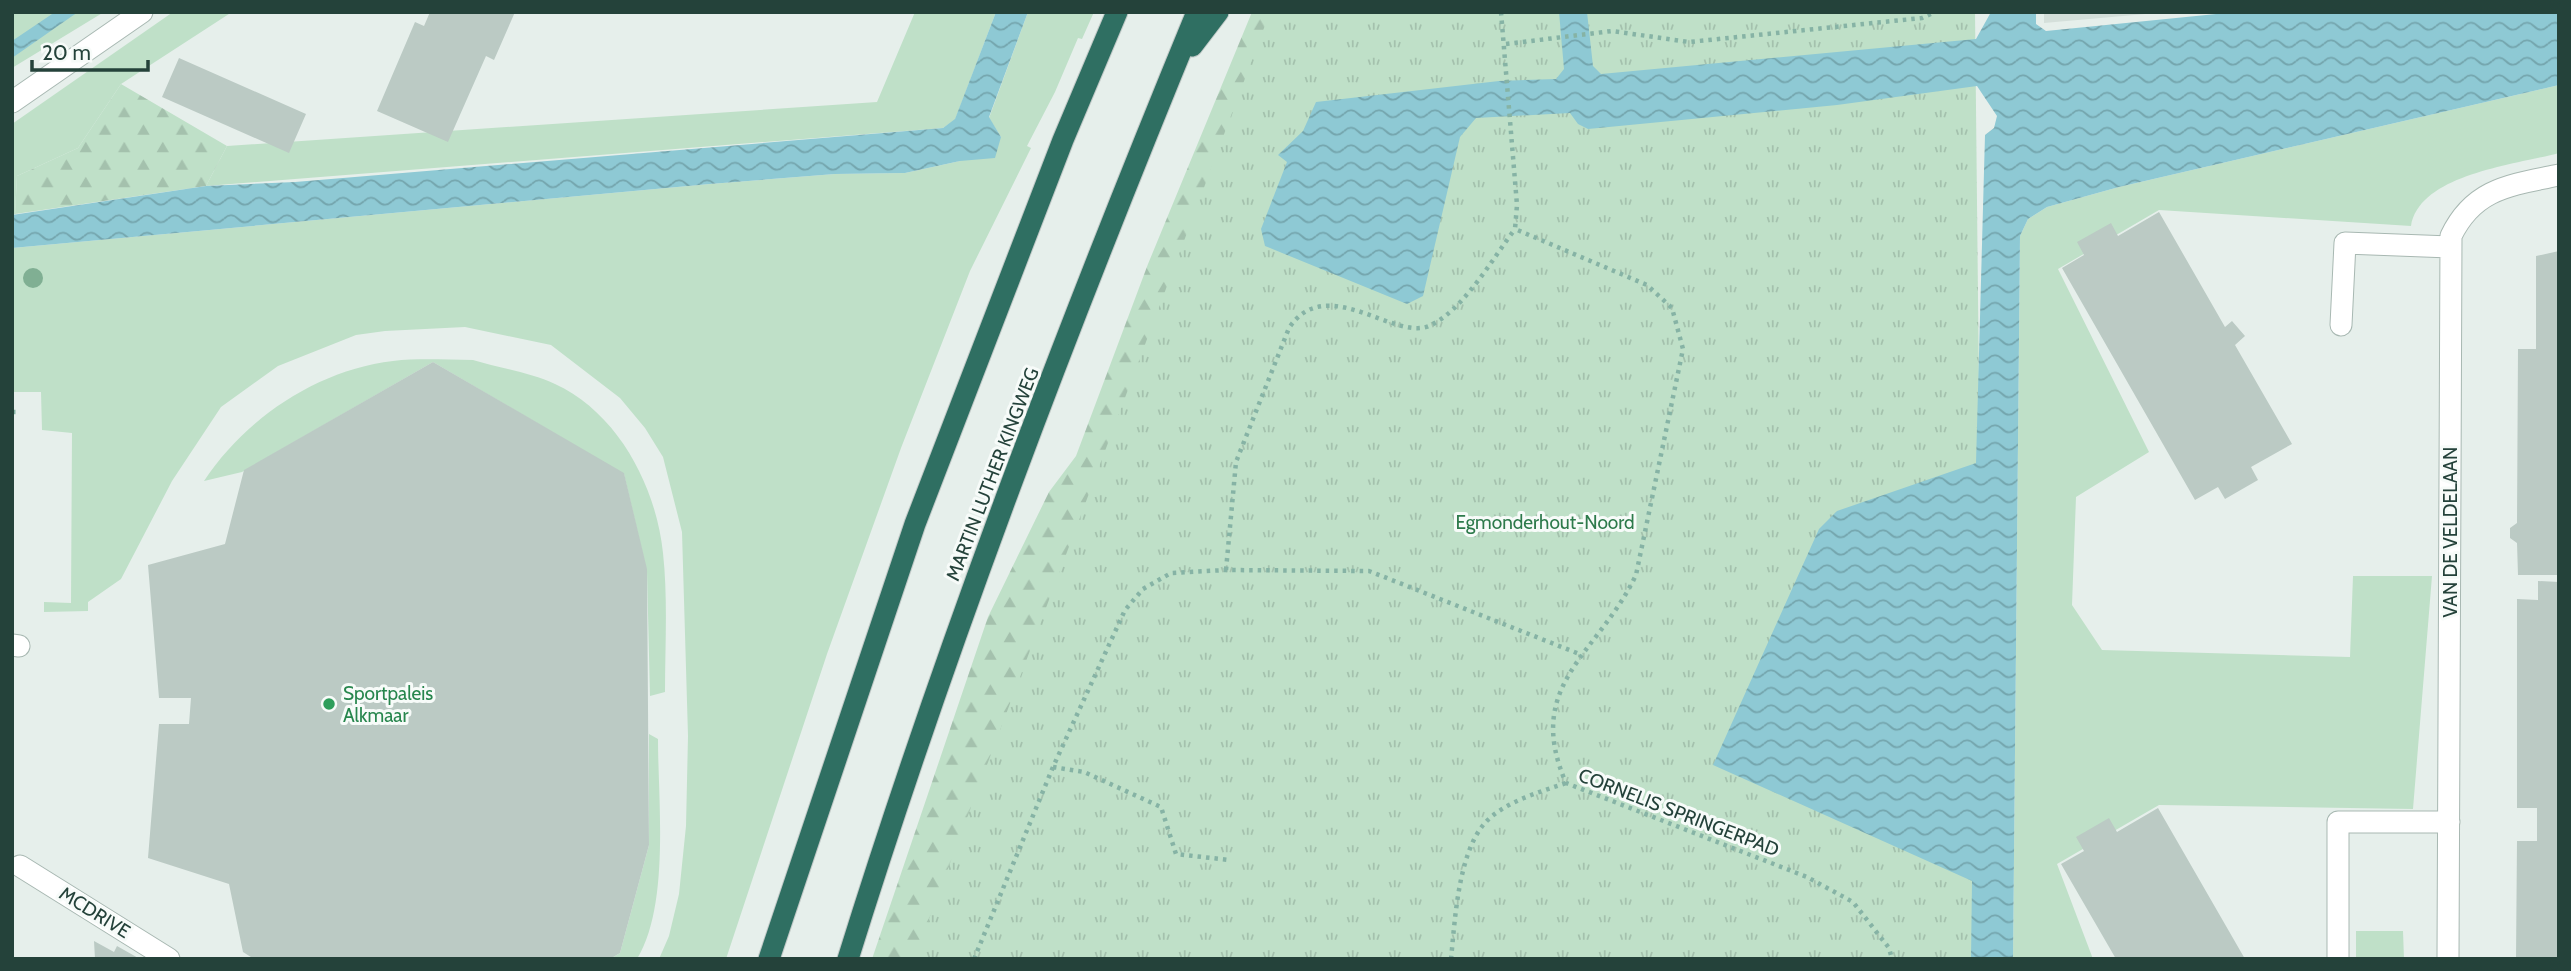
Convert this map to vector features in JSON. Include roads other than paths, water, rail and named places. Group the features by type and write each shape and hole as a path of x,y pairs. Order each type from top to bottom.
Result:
{"highway":[{"path":"769,959 915,524 1058,153 1117,12"},
{"name":"MARTIN LUTHER KINGWEG","path":"848,959 972,591 1088,283 1197,12"},
{"path":"1173,70 1218,12"}],"street":[{"path":"12,102 142,12"},
{"name":"VAN DE VELDELAAN","path":"2448,959 2451,236 2461,215 2480,198 2498,190 2559,175"},
{"path":"2341,326 2345,243 2450,247"},
{"path":"2338,959 2339,822 2449,822"},
{"name":"MCDRIVE","path":"20,866 169,959"}],"water":[{"path":"55,12 78,12 12,58 12,41"},
{"path":"996,12 1028,12 989,117 1001,137 995,158 960,161 905,173 835,174 710,184 12,248 12,215 206,186 295,182 943,128 955,119"},
{"path":"1559,12 1587,12 1593,66 1601,74 1976,39 1991,12 2036,12 2036,24 2046,31 2236,12 2559,12 2559,85 2119,187 2047,207 2028,219 2020,236 2013,959 1971,959 1972,881 1713,765 1819,529 1837,511 1976,463 1985,135 1994,128 1997,116 1977,86 1837,105 1588,129 1578,124 1570,113 1476,118 1460,137 1423,296 1407,304 1265,246 1261,229 1287,162 1278,155 1303,131 1316,102 1499,81 1556,79 1564,69"}],"place":[{"name":"Sportpaleis Alkmaar","path":"329,704"}],"park label":[{"name":"Egmonderhout-Noord","path":"1545,522"}]}
